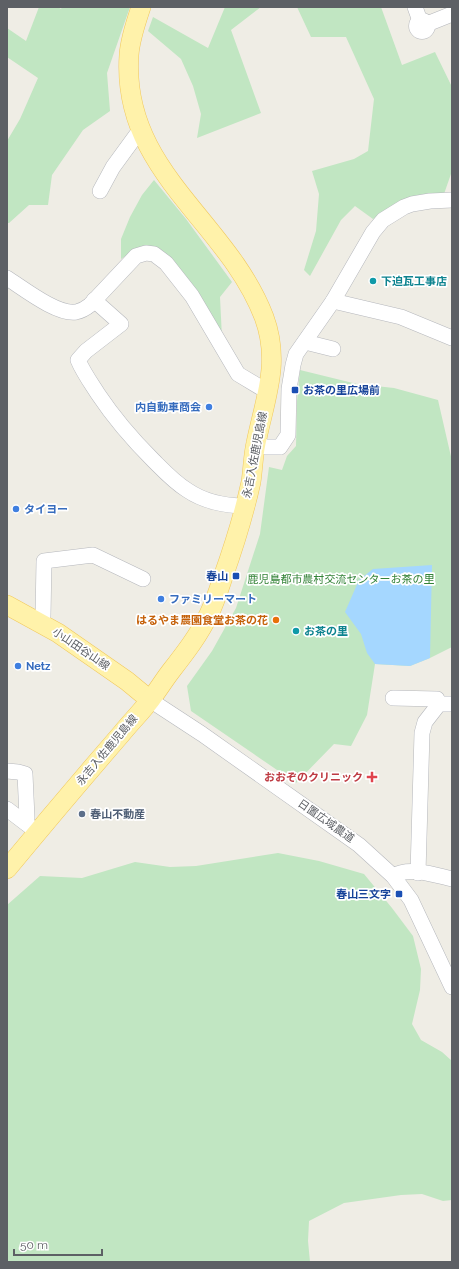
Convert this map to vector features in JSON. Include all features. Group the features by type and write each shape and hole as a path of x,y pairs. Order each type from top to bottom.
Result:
{"main road":[{"name":"永吉入佐鹿児島線","path":"7,869 32,828 150,700 191,646 210,612 238,534 251,481 256,443 271,373 271,350 269,335 257,302 234,262 171,183 140,130 132,104 129,81 129,53 141,7"},
{"name":"小山田谷山線","path":"7,605 58,633 127,681 150,700"}],"street":[{"path":"421,17 452,14"},
{"path":"100,191 113,167 140,130"},
{"path":"256,443 266,447 280,447 288,435 289,389 296,354 333,301 373,232 383,220 404,207 430,201 452,200"},
{"path":"7,278 39,299 64,311 75,312 83,310 94,300 136,256 146,253 154,254 166,263 192,296 238,374 268,392"},
{"path":"94,300 121,324 86,351 78,360 82,371 112,414 132,439 173,480 188,491 212,501 234,506 245,506"},
{"path":"333,301 401,317 452,338"},
{"path":"305,342 333,349"},
{"path":"36,620 43,616 44,561 92,555 143,579"},
{"path":"393,698 437,699 446,704 425,722 422,733 418,873"},
{"name":"日置広域農道","path":"150,700 202,734 359,845 393,876 412,900 452,987"},
{"path":"7,771 25,774 27,818 32,828"},
{"path":"7,809 32,828"},
{"path":"393,876 406,871 452,879"}],"green space":[{"path":"39,7 58,7 61,9 62,7 130,7 107,73 110,111 83,130 52,175 48,205 29,205 9,223 7,223 7,141 20,119 38,78 7,57 7,28 26,41"},
{"path":"225,7 261,7 231,30 261,113 197,138 201,114 193,86 181,59 148,31 153,17 208,48"},
{"path":"297,7 381,7 402,65 435,52 452,87 452,171 444,194 401,201 373,219 355,206 341,220 310,276 304,270 316,231 319,194 312,171 354,159 368,151 374,99 346,37 311,37"},
{"path":"154,180 186,219 232,282 220,297 222,338 173,263 161,250 149,247 136,249 121,259 121,239 130,217 142,195"},
{"name":"鹿児島都市農村交流センターお茶の里","path":"300,370 357,384 394,388 438,400 452,461 452,647 410,666 375,664 367,715 351,746 334,744 296,783 191,711 187,686 212,651 236,608 260,534 269,467 282,470 287,456 296,446 297,401"},
{"path":"278,853 319,861 364,874 413,936 421,969 420,990 412,1024 421,1040 442,1052 452,1061 452,1200 443,1201 422,1194 401,1195 344,1203 309,1221 308,1241 310,1262 7,1262 7,905 40,876 82,878 135,862 170,867 196,866"}],"water":[{"path":"432,565 430,658 410,666 375,664 367,653 361,634 345,612 359,580 373,569"}],"place":[{"name":"下迫瓦工事店","path":"373,281"},
{"name":"お茶の里広場前","path":"295,390"},
{"name":"内自動車商会","path":"209,407"},
{"name":"タイヨー","path":"16,509"},
{"name":"春山","path":"236,576"},
{"name":"ファミリーマート","path":"161,599"},
{"name":"はるやま農園食堂お茶の花","path":"276,620"},
{"name":"お茶の里","path":"296,631"},
{"name":"Netz","path":"18,666"},
{"name":"おおぞのクリニック","path":"372,777"},
{"name":"春山不動産","path":"82,814"},
{"name":"春山三文字","path":"399,894"}]}
